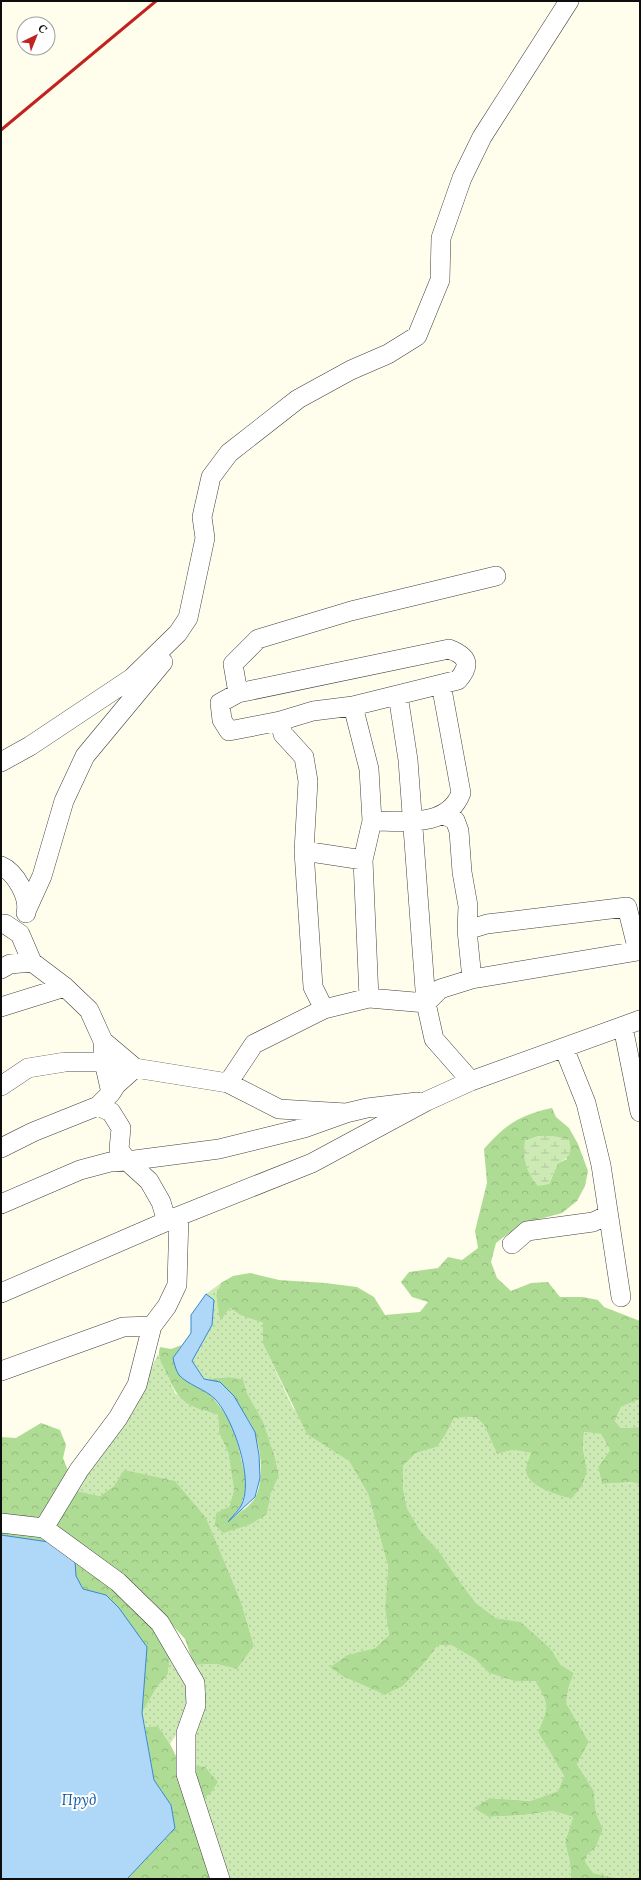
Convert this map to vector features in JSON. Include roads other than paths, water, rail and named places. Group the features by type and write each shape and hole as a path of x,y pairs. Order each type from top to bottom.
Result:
{"street":[{"path":"20,934 27,909 42,876 64,800 85,756 163,662 178,633 188,618 205,538 202,517 210,478 229,453 298,399 351,370 388,354 417,336 440,280 441,238 462,178 482,137 569,1"},
{"path":"238,693 233,664 258,639 351,611 496,576"},
{"path":"1,762 30,746 132,678 178,633"},
{"path":"448,649 460,654 466,662 465,671 458,680 441,684 354,706 314,710 280,721 229,730 222,720 220,703 238,693 448,649"},
{"path":"372,821 423,821 444,814 457,804 461,793 441,684"},
{"path":"398,695 408,760 426,1003 434,1039 471,1081"},
{"path":"354,706 369,769 372,821 363,860 370,998"},
{"path":"280,721 283,734 304,757 308,781 304,851 313,987 324,1009"},
{"path":"444,814 455,820 459,831 462,872 468,906 467,930 472,979"},
{"path":"304,851 363,860"},
{"path":"1,866 9,870 24,891 27,909"},
{"path":"426,1003 440,989 472,979 639,950 627,907 487,924 467,930"},
{"path":"1,924 5,924 20,934 32,962 65,987 89,1010 103,1040 104,1099 120,1128 119,1149 127,1162 149,1181 173,1219 177,1285 167,1306 152,1326 137,1385 118,1418 78,1470 44,1528"},
{"path":"1,969 10,964 32,962"},
{"path":"1,1007 65,987"},
{"path":"228,1083 254,1044 324,1009 370,998 426,1003"},
{"path":"1,1293 173,1219 312,1163 427,1101 471,1081 631,1023 640,1112"},
{"path":"103,1040 135,1068"},
{"path":"564,1048 586,1103 601,1165 621,1297"},
{"path":"1,1086 28,1068 65,1062 104,1062 228,1083 279,1109 346,1113"},
{"path":"1,1148 104,1099 116,1085 135,1068"},
{"path":"1,1204 80,1170 110,1162 127,1162 219,1149 304,1128 346,1113 367,1108 427,1101"},
{"path":"512,1244 527,1231 593,1222 608,1215"},
{"path":"1,1371 123,1327 152,1326"},
{"path":"1,1523 44,1528 118,1582 160,1624 195,1683 196,1705 186,1733 186,1774 220,1879"}],"water":[{"path":"206,1294 214,1300 212,1325 192,1361 204,1379 220,1382 234,1396 255,1432 259,1455 260,1478 255,1497 228,1522 241,1506 245,1495 244,1466 235,1435 229,1420 215,1399 206,1392 187,1382 179,1375 173,1358 191,1333 191,1315"},
{"name":"Пруд","path":"1,1535 49,1542 75,1561 76,1576 83,1589 106,1595 119,1608 147,1647 142,1713 154,1780 171,1805 175,1828 127,1879 1,1879"}],"railway":[{"path":"1,130 156,1"}]}
